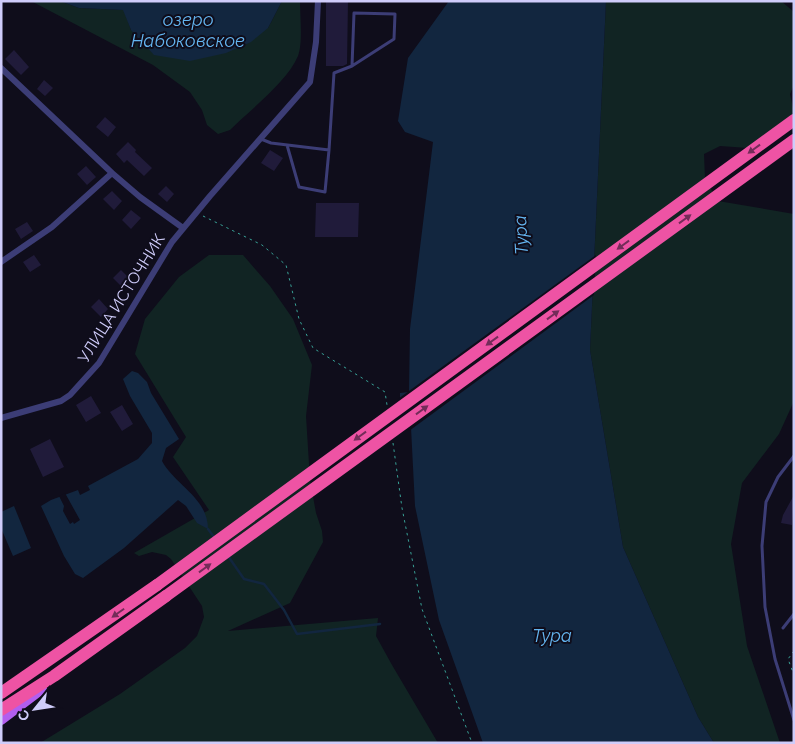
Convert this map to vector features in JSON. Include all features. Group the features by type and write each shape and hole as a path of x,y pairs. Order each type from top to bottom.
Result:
{"highway":[{"path":"1,693 157,584 794,120"},
{"path":"1,710 54,676 166,596 794,140"},
{"path":"1,687 38,668"}],"main road":[{"path":"1,720 36,695 54,676"}],"street":[{"name":"УЛИЦА ИСТОЧНИК","path":"1,418 61,401 70,395 99,363 172,242 310,82 316,42 318,1"},
{"path":"1,68 112,173 140,197 183,228"},
{"path":"1,262 52,227 112,173"}],"lane":[{"path":"287,145 299,187 325,192 334,73 352,66 394,39 395,14 354,13 352,66"},
{"path":"260,139 271,143 329,150"},
{"path":"794,456 778,478 766,502 762,546 765,607 776,658 794,720"},
{"path":"783,628 794,614"}],"path":[{"path":"794,651 788,659 794,675"}],"green space":[{"path":"31,1 60,1 79,8 124,10 131,30 268,28 282,1 300,1 300,50 293,66 277,86 230,130 218,134 207,125 202,110 190,92 153,65"},
{"path":"606,1 781,1 794,12 794,85 790,94 794,113 748,148 720,146 704,154 705,179 718,201 794,214 794,401 779,434 742,483 731,544 747,646 780,743 714,743 698,717 623,547 590,350"},
{"path":"209,255 243,255 270,286 293,319 312,365 306,416 310,480 323,542 290,603 228,631 378,618 376,636 438,743 40,743 120,694 185,648 197,636 204,617 202,606 171,559 166,555 152,552 139,556 134,553 209,510 173,457 186,437 135,354 145,319 179,277"}],"water":[{"name":"озеро Набоковское","path":"60,1 282,1 268,28 251,42 226,53 190,61 154,55 131,30 123,10 79,8"},
{"name":"Тура","path":"449,1 606,1 590,350 623,547 698,717 714,743 483,743 439,620 415,506 410,408 400,409 400,393 409,392 410,329 433,142 405,132 398,121 408,58"},
{"path":"132,371 138,373 147,382 151,393 179,439 166,448 162,461 168,470 197,500 207,518 208,529 197,523 186,506 178,500 124,548 83,578 75,574 64,556 41,506 51,500 78,490 80,495 90,490 88,486 138,459 152,443 152,433 130,396 123,379"},
{"path":"14,506 31,548 13,556 1,528 1,512"}],"pier":[{"path":"596,255 594,295 409,431 407,411 400,411 398,409 398,399"},
{"path":"65,493 80,520 74,524 73,522 70,524 63,511 64,506 59,496"}],"building":[{"path":"326,1 348,1 347,64 343,66 326,66"},
{"path":"14,50 29,67 21,75 5,59"},
{"path":"44,80 53,88 45,96 37,89"},
{"path":"105,117 116,127 108,137 96,127"},
{"path":"128,142 136,150 135,152 152,168 144,176 127,160 124,163 116,154"},
{"path":"270,150 283,158 274,171 261,163"},
{"path":"86,166 96,177 87,185 77,174"},
{"path":"166,186 174,194 167,202 158,194"},
{"path":"112,191 122,201 114,210 103,199"},
{"path":"316,203 359,203 358,237 315,237"},
{"path":"131,210 141,218 131,229 122,220"},
{"path":"27,222 33,231 21,239 15,229"},
{"path":"34,255 41,265 30,272 23,262"},
{"path":"121,270 130,279 122,287 113,278"},
{"path":"99,299 108,309 101,317 91,307"},
{"path":"91,396 101,413 86,422 76,405"},
{"path":"122,405 133,424 122,431 110,412"},
{"path":"50,439 64,467 43,477 30,449"},
{"path":"794,495 792,525 781,523 783,515"}],"waterway":[{"path":"208,529 214,537"},
{"path":"228,556 244,579 264,584 284,610 297,634 380,624"}]}
